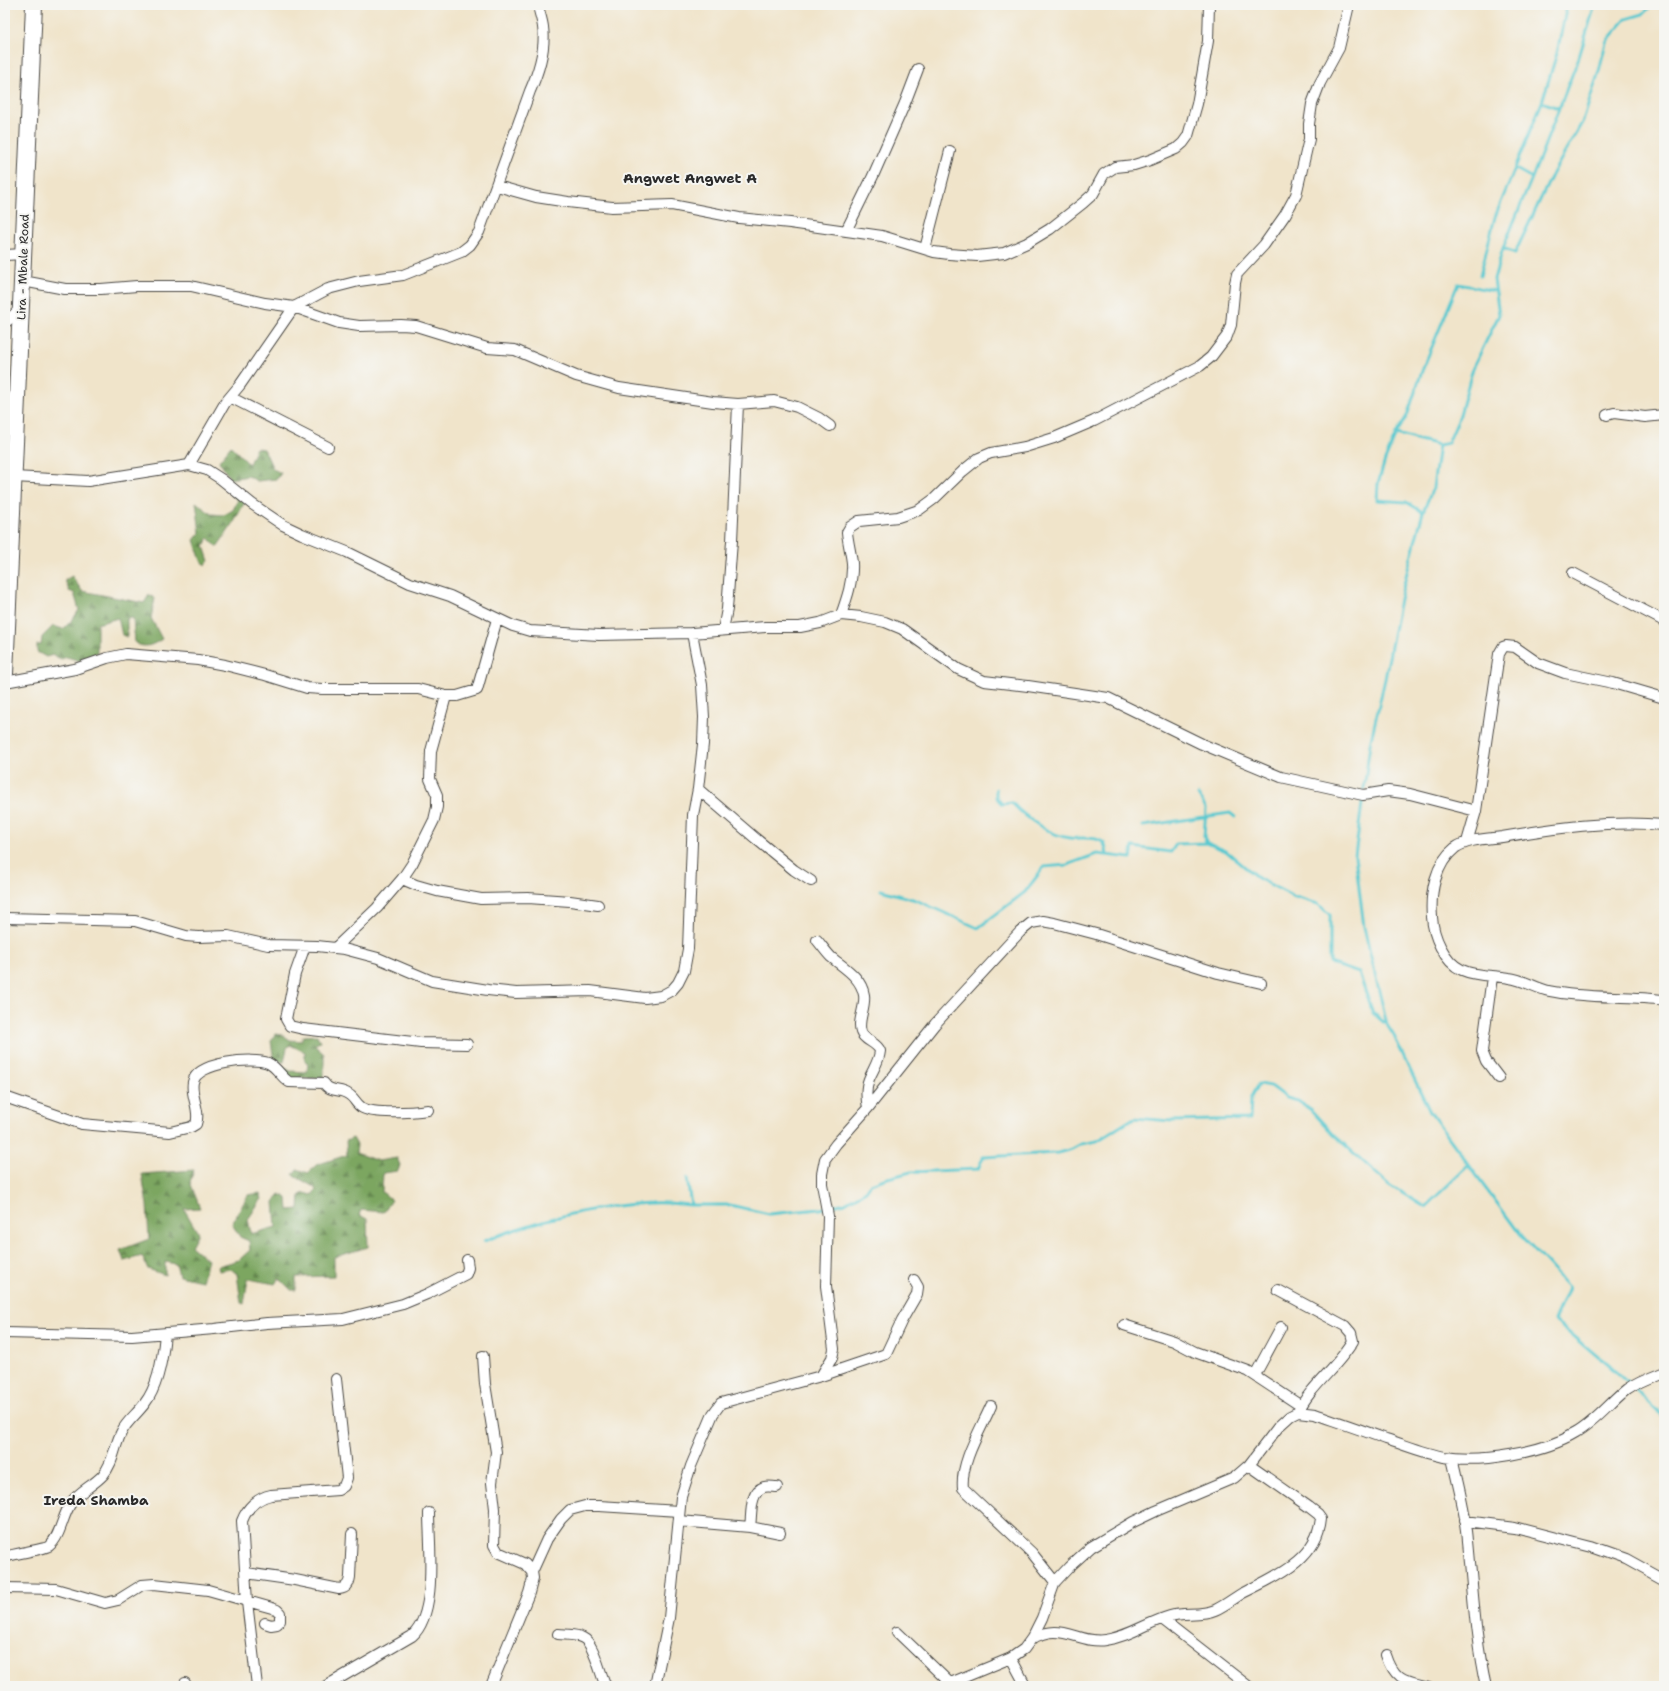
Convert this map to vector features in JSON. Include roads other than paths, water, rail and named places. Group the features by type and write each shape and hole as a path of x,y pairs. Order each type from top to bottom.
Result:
{"main road":[{"name":"Lira - Mbale Road","path":"5,674 34,5"}],"street":[{"path":"189,465 213,422 294,307 328,289 359,281 403,275 461,252 470,245 479,232 497,186 527,98 537,77 542,59 543,27 538,5"},
{"path":"497,186 536,197 568,202 612,207 672,205 739,218 790,223 882,236 925,249 949,254 977,256 1004,253 1027,243 1050,229 1093,194 1104,174 1115,167 1134,165 1166,155 1176,150 1188,136 1197,104 1208,41 1209,5"},
{"path":"841,615 848,596 851,578 852,562 847,532 854,523 859,521 898,517 919,510 934,499 979,458 1054,438 1094,421 1200,366 1211,358 1227,336 1231,325 1237,274 1264,245 1285,215 1296,195 1309,139 1309,124 1312,104 1320,82 1338,48 1349,5"},
{"path":"846,231 873,176 918,69"},
{"path":"925,249 950,151"},
{"path":"5,255 24,254"},
{"path":"23,281 65,289 101,289 137,286 191,286 265,303 294,307 339,323 359,326 416,326 487,348 515,350 576,376 620,388 677,398 713,402 738,404 774,401 797,407 819,418 830,426"},
{"path":"5,323 22,307"},
{"path":"230,397 328,447"},
{"path":"723,630 727,609 731,554 738,404"},
{"path":"1607,414 1614,413 1645,416 1664,415"},
{"path":"14,477 88,481 189,465 207,470 283,525 347,552 410,583 470,604 497,619 520,629 530,631 599,635 692,633 765,627 800,627 820,623 841,615 885,622 902,629 958,669 984,681 1108,698 1202,744 1281,777 1364,795 1388,791 1410,794 1476,811"},
{"path":"1573,573 1664,621"},
{"path":"5,682 75,669 107,658 126,654 198,660 225,665 308,688 418,689 446,696 457,696 477,690 497,619"},
{"path":"5,918 136,920 192,937 207,938 228,936 268,945 335,948 378,958 432,981 488,990 516,993 590,991 645,998 661,996 676,986 683,974 689,928 693,815 703,744 704,697 692,633"},
{"path":"1467,842 1476,811 1499,654 1503,647 1515,647 1538,663 1565,673 1612,683 1664,698"},
{"path":"335,948 377,908 402,879 412,864 434,820 438,807 437,795 430,778 431,751 446,696"},
{"path":"698,788 755,838 794,870 811,881"},
{"path":"1664,825 1606,823 1532,831 1467,842 1454,849 1448,855 1438,871 1432,896 1432,923 1434,932 1443,951 1456,967 1469,973 1522,980 1548,991 1561,993 1664,1000"},
{"path":"402,879 437,891 481,899 528,898 598,905"},
{"path":"820,1376 832,1358 834,1349 826,1286 829,1227 822,1184 823,1165 827,1155 868,1108 935,1024 1020,932 1031,923 1043,921 1054,923 1096,934 1218,973 1261,983"},
{"path":"817,940 826,952 855,977 863,990 865,1004 861,1030 863,1035 878,1047 880,1051 866,1091 868,1108"},
{"path":"305,946 295,974 286,1019 290,1026 303,1029 421,1043 467,1044"},
{"path":"1492,977 1482,1051 1486,1061 1499,1078"},
{"path":"5,1097 82,1124 170,1132 191,1127 196,1124 198,1114 193,1087 194,1080 197,1075 204,1070 243,1060 270,1064 289,1082 324,1083 330,1089 349,1094 359,1106 364,1109 413,1112 428,1110"},
{"path":"5,1333 132,1336 267,1323 336,1320 354,1317 403,1304 452,1282 466,1274 468,1268 467,1260"},
{"path":"655,1686 669,1618 681,1497 691,1466 713,1414 722,1403 820,1376 886,1354 902,1320 917,1294 918,1287 914,1280"},
{"path":"897,1632 946,1684 1011,1658 1024,1649 1032,1638 1042,1618 1056,1582 1069,1566 1091,1547 1104,1538 1156,1511 1234,1478 1242,1473 1278,1426 1300,1409 1346,1353 1353,1341 1351,1333 1345,1326 1278,1290"},
{"path":"1124,1326 1174,1341 1195,1352 1255,1375 1300,1409 1421,1451 1452,1458 1500,1456 1527,1452 1562,1441 1594,1421 1632,1386 1647,1378 1664,1372"},
{"path":"1255,1375 1281,1326"},
{"path":"5,1557 42,1549 49,1546 57,1534 74,1499 101,1477 113,1459 122,1430 138,1413 151,1395 162,1357 165,1334"},
{"path":"483,1356 485,1384 496,1452 492,1484 495,1509 494,1545 498,1552 525,1564 532,1572 533,1578 529,1592 491,1686"},
{"path":"257,1686 247,1602 242,1521 246,1512 261,1498 271,1495 338,1490 342,1488 347,1481 336,1379"},
{"path":"991,1406 969,1456 964,1471 963,1488 1032,1553 1056,1582"},
{"path":"1452,1458 1462,1499 1468,1540 1478,1643 1486,1686"},
{"path":"1032,1638 1044,1633 1056,1632 1090,1641 1104,1641 1122,1637 1171,1616 1215,1610 1284,1572 1300,1560 1314,1540 1321,1518 1318,1514 1249,1465"},
{"path":"750,1527 753,1503 757,1492 766,1486 777,1487"},
{"path":"532,1572 550,1534 561,1519 574,1508 613,1506 780,1533"},
{"path":"326,1686 412,1636 420,1626 428,1600 430,1584 429,1512"},
{"path":"1465,1521 1514,1526 1592,1547 1626,1559 1664,1580"},
{"path":"246,1573 343,1589 349,1583 350,1577 352,1534"},
{"path":"5,1588 56,1589 105,1603 118,1600 142,1585 154,1584 208,1590 277,1610 280,1613 281,1617 277,1624 271,1625 265,1623"},
{"path":"1162,1619 1248,1686"},
{"path":"558,1634 581,1637 587,1641 595,1656 600,1675 606,1686"},
{"path":"1388,1655 1392,1669 1399,1676 1428,1686"},
{"path":"1011,1658 1026,1686"}],"waterway":[{"path":"1480,276 1495,217 1542,102 1557,53 1567,5"},
{"path":"1439,445 1448,443 1459,418 1473,368 1499,315 1494,279 1503,248 1579,57 1595,5"},
{"path":"1503,248 1515,253 1552,175 1583,121 1599,71 1606,42 1626,19 1643,14 1652,5"},
{"path":"1542,102 1558,108"},
{"path":"1516,169 1532,178"},
{"path":"1495,291 1458,284 1422,371 1407,416 1396,434 1385,460 1378,484 1377,500 1406,502 1423,512 1400,599 1385,679 1370,744 1355,856 1364,927 1387,1025 1394,1036 1430,1112 1522,1237 1569,1288 1555,1320 1632,1386 1664,1417"},
{"path":"1396,434 1439,445 1433,488 1423,512"},
{"path":"996,789 996,797 1002,804 1012,803 1031,820 1054,834 1070,838 1097,839 1105,845 1107,855"},
{"path":"1198,795 1206,808 1204,837 1207,843"},
{"path":"1143,826 1230,813 1235,817"},
{"path":"881,890 916,900 978,928 1025,892 1044,867 1067,865 1097,854 1131,858 1133,847 1171,852 1176,844 1207,843 1226,851 1258,878 1292,896 1318,904 1330,915 1330,963 1359,973 1373,1013 1387,1025"},
{"path":"687,1178 691,1205 730,1205 769,1214 820,1209 845,1203 866,1191 871,1184 911,1172 978,1169 983,1157 1058,1153 1072,1149 1081,1144 1097,1141 1134,1118 1172,1121 1250,1119 1251,1097 1258,1084 1271,1086 1287,1098 1298,1101 1311,1110 1334,1135 1389,1185 1425,1207 1469,1165"},
{"path":"484,1241 504,1233 566,1215 608,1207 651,1203 691,1205"}],"district":[{"name":"Angwet Angwet A","path":"690,178"},
{"name":"Ireda Shamba","path":"96,1500"}]}
